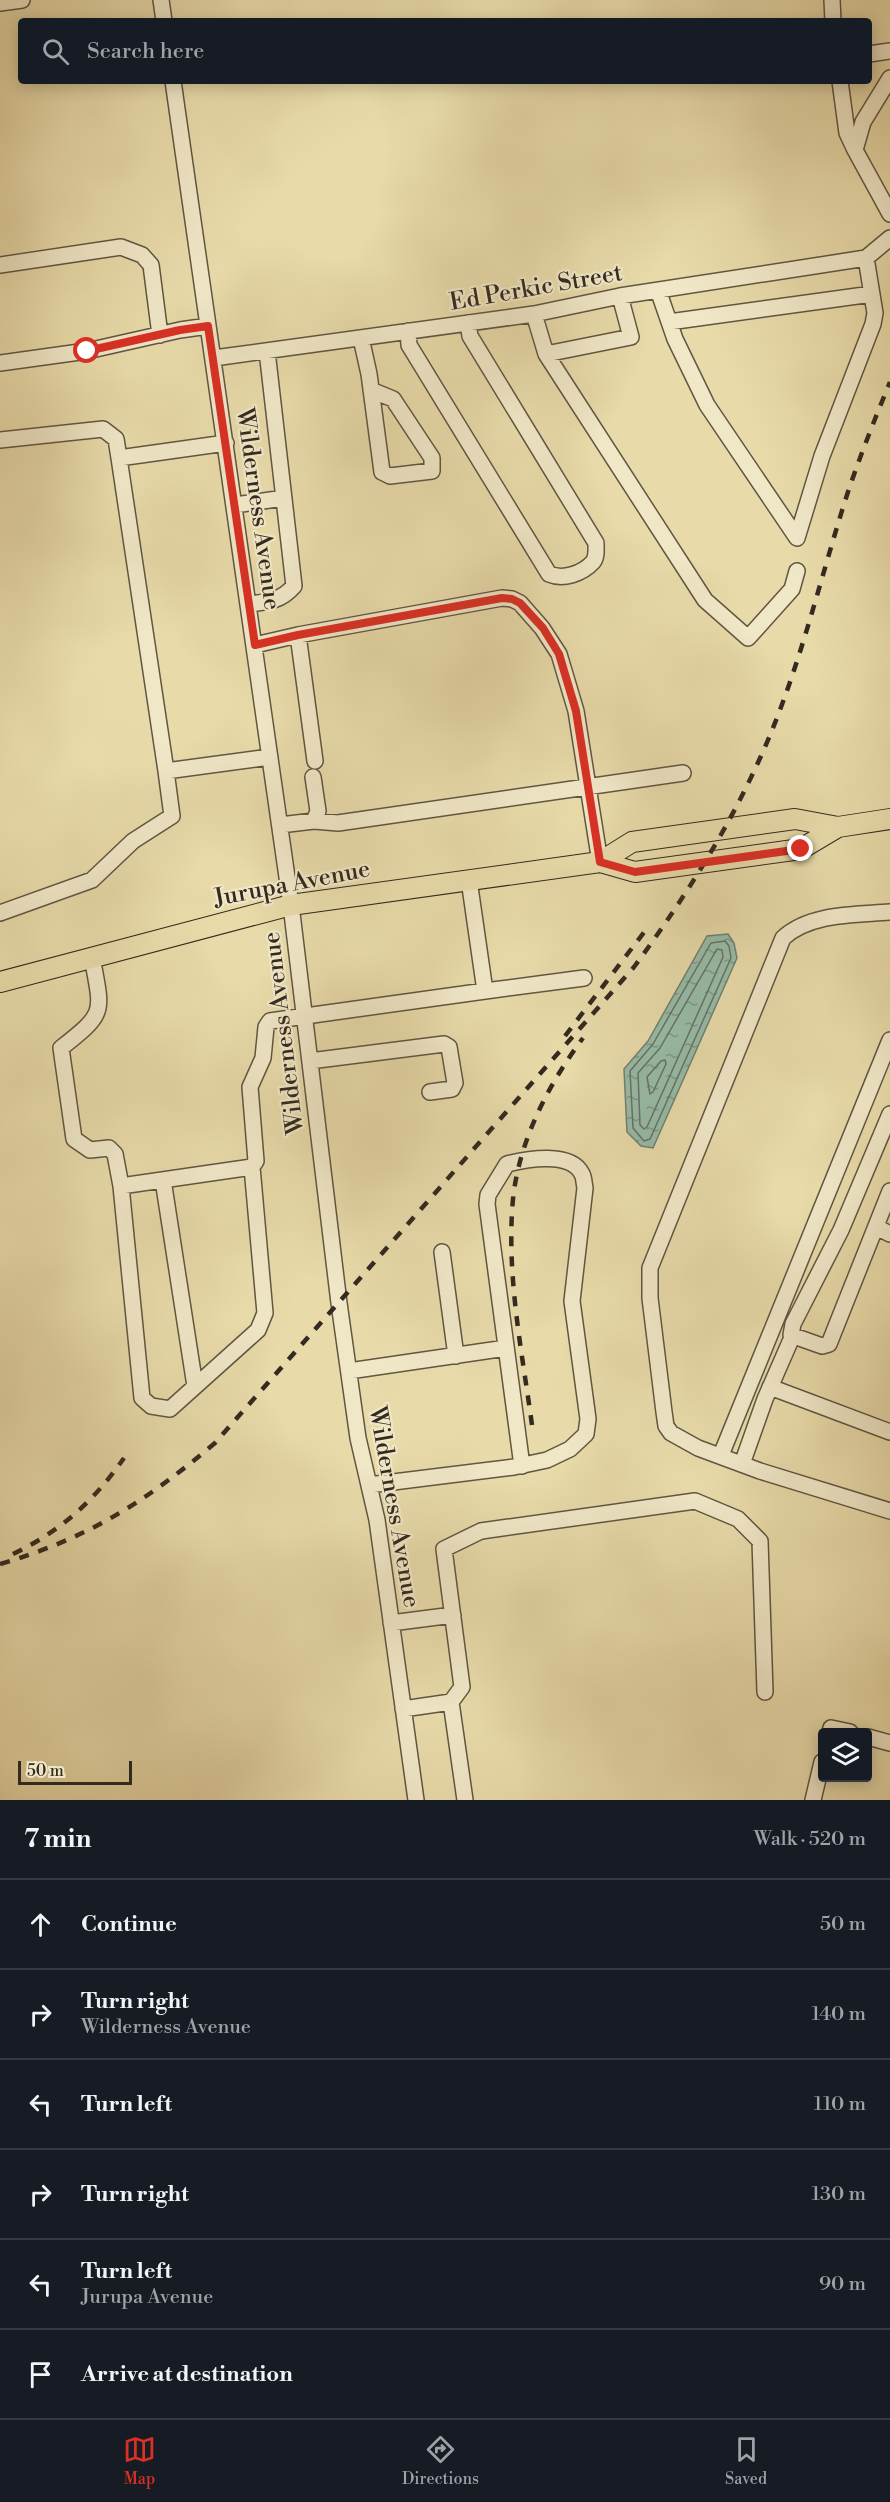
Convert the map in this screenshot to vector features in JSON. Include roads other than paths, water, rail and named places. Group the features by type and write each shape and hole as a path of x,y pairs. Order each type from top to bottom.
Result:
{"main road":[{"name":"Jurupa Avenue","path":"600,862 632,842 666,837 795,819 838,828"},
{"name":"Jurupa Avenue","path":"0,982 291,905 600,862 635,872 801,849 838,828 890,819"}],"street":[{"path":"0,3 21,0"},
{"path":"161,0 164,18"},
{"path":"832,0 833,18"},
{"path":"872,54 890,51"},
{"path":"855,150 863,123 890,78"},
{"name":"Wilderness Avenue","path":"173,84 291,905 358,1438 377,1520 416,1800"},
{"path":"840,84 847,133 890,214"},
{"path":"658,290 675,339 707,405 797,538 822,456 873,324 875,312 866,258 890,238"},
{"path":"0,265 121,247 142,255 151,265 160,335"},
{"name":"Ed Perkic Street","path":"214,358 534,314 620,296 866,258"},
{"path":"669,322 872,294"},
{"path":"546,354 631,337 620,296"},
{"path":"534,314 546,354 705,600 748,638 792,589 797,571"},
{"path":"408,331 409,345 549,574 559,578 568,577 593,562 596,555 596,543 470,336 468,323"},
{"path":"0,363 87,351 208,326"},
{"path":"361,338 371,390 382,472 390,476 432,471 432,458 393,399 371,390"},
{"path":"249,604 276,601 294,586 267,351"},
{"path":"0,440 104,429 116,439 172,816 133,841 92,880 0,913"},
{"path":"119,458 226,443"},
{"path":"235,505 284,498"},
{"path":"255,645 502,598 520,603 543,628 559,654 576,711 600,862"},
{"path":"298,635 315,762"},
{"path":"166,771 270,757"},
{"path":"280,825 314,821 338,823 683,773"},
{"path":"313,777 318,811 314,821"},
{"path":"469,880 485,991"},
{"path":"890,912 833,917 794,927 783,938 650,1268 650,1298 666,1426 671,1433 698,1448 742,1464 890,1511"},
{"path":"92,957 100,1004 92,1023 61,1048 74,1139 90,1150 109,1148 116,1154 142,1398 151,1406 170,1408 258,1330 265,1313 252,1167 256,1161 250,1087 263,1058 266,1027 270,1021 584,978"},
{"path":"721,1455 890,1040"},
{"path":"310,1061 444,1044 449,1047 454,1083 452,1089 430,1092"},
{"path":"742,1464 792,1335 793,1324 841,1230 890,1114"},
{"path":"369,1485 522,1466 547,1460 570,1449 586,1434 588,1419 572,1301 585,1188 582,1173 572,1163 559,1160 522,1160 507,1164 488,1195 487,1204 522,1466"},
{"path":"121,1185 252,1167"},
{"path":"164,1180 195,1386"},
{"path":"792,1335 822,1346 829,1344 890,1191"},
{"path":"876,1227 890,1234"},
{"path":"442,1252 456,1356"},
{"path":"349,1371 506,1348"},
{"path":"770,1387 890,1432"},
{"path":"465,1800 451,1702 462,1687 444,1549 481,1531 696,1501 738,1519 760,1541 765,1692"},
{"path":"391,1623 453,1615"},
{"path":"403,1709 451,1702"},
{"path":"872,1738 890,1743"},
{"path":"813,1800 818,1779"}],"water":[{"path":"728,934 734,943 737,958 653,1148 641,1146 627,1132 624,1069 648,1041 707,936"}],"railway":[{"path":"0,1564 61,1542 115,1516 164,1483 215,1443 634,967 703,865 734,811 761,756 797,662 850,486 890,382"},
{"path":"565,1036 645,931"},
{"path":"532,1425 513,1284 511,1227 513,1199 516,1177 537,1114 558,1075 583,1038"},
{"path":"13,1554 46,1535 75,1514 101,1488 124,1458"}]}
